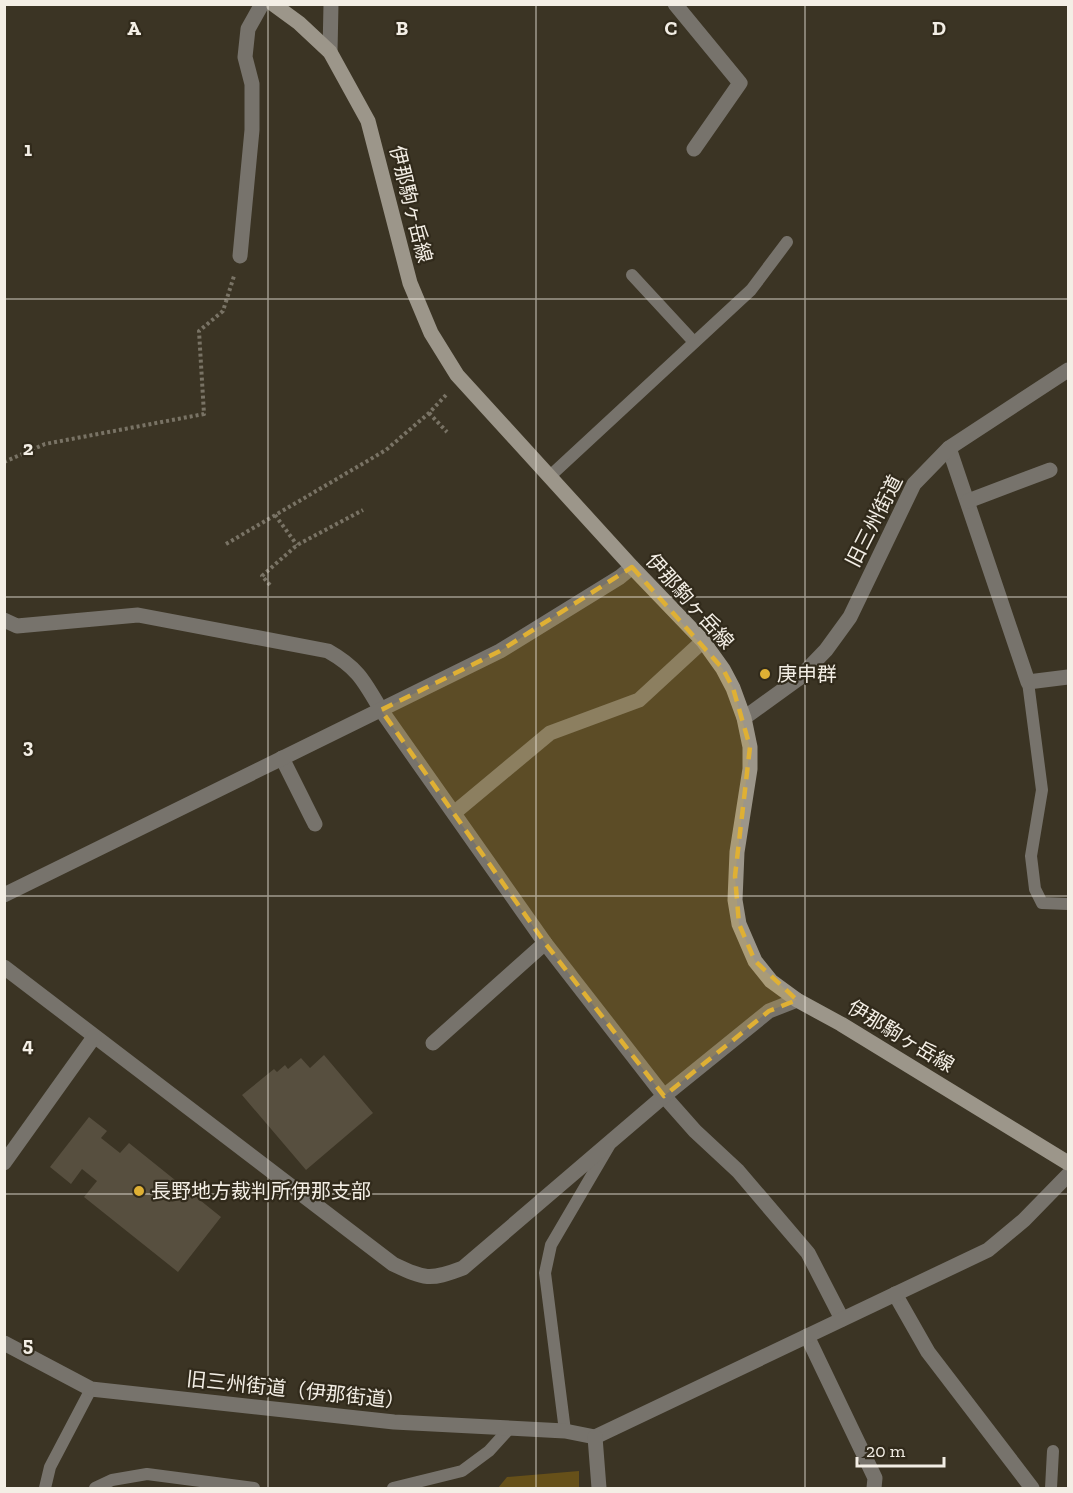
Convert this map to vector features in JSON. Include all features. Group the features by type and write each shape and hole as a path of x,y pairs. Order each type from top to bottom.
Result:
{"main road":[{"name":"伊那駒ヶ岳線","path":"273,4 299,23 330,52 368,121 410,284 431,333 457,375 632,567 703,641 734,688 750,747 750,769 737,852 735,900 739,924 755,961 771,981 797,1000 841,1024 1068,1163"}],"street":[{"path":"240,256 252,130 252,84 245,57 248,29 262,4"},
{"path":"330,52 331,4"},
{"path":"675,4 740,84 694,149"},
{"name":"旧三州街道","path":"744,718 798,680 826,650 850,617 914,484 949,448 1068,370"},
{"path":"949,448 1028,682 1068,677"},
{"path":"968,501 1050,470"},
{"path":"4,895 500,651 620,577 632,567"},
{"path":"4,620 17,626 138,615 328,651 346,661 362,677 381,711 545,944 663,1096 695,1131 738,1172 808,1253 842,1319"},
{"path":"454,813 550,732 639,700 703,641"},
{"path":"282,758 315,824"},
{"path":"433,1043 545,944"},
{"path":"4,967 393,1264 420,1277 442,1276 463,1268 663,1096 769,1011 797,1000"},
{"path":"4,1163 94,1037"},
{"path":"599,1488 595,1437 988,1250 1024,1220 1068,1175"},
{"path":"895,1294 928,1352 1032,1488"},
{"path":"807,1336 875,1478 874,1488"},
{"name":"旧三州街道（伊那街道）","path":"4,1343 91,1389 394,1422 565,1431 595,1437"}],"lane":[{"path":"549,477 751,290 787,242"},
{"path":"632,275 694,342"},
{"path":"1028,682 1042,790 1031,856 1035,889 1042,903 1068,904"},
{"path":"565,1431 545,1273 551,1245 611,1142"},
{"path":"45,1488 50,1467 91,1389"},
{"path":"393,1488 462,1471 489,1451 509,1429"},
{"path":"1051,1488 1053,1451"},
{"path":"94,1488 112,1480 147,1474 254,1488"}],"path":[{"path":"4,462 45,444 204,414 199,331 223,311 240,256"},
{"path":"226,544 386,450 429,413 450,390 457,375"},
{"path":"429,413 447,432"},
{"path":"270,585 262,576 297,545 363,510"},
{"path":"275,514 297,545"}],"highlighted area":[{"path":"632,567 723,669 733,688 750,747 735,876 739,924 755,961 797,1000 769,1011 664,1096 545,943 381,710 500,651"}],"shaded area":[{"path":"579,1471 579,1488 498,1488 507,1477"}],"building":[{"path":"324,1055 373,1113 306,1170 242,1095 274,1069 277,1072 285,1065 288,1069 301,1058 310,1068"},
{"name":"長野地方裁判所伊那支部","path":"89,1117 107,1131 101,1138 120,1153 129,1143 221,1217 178,1272 84,1197 97,1181 82,1169 71,1184 50,1167"}],"place":[{"name":"庚申群","path":"765,674"},
{"name":"長野地方裁判所伊那支部","path":"139,1191"}]}
